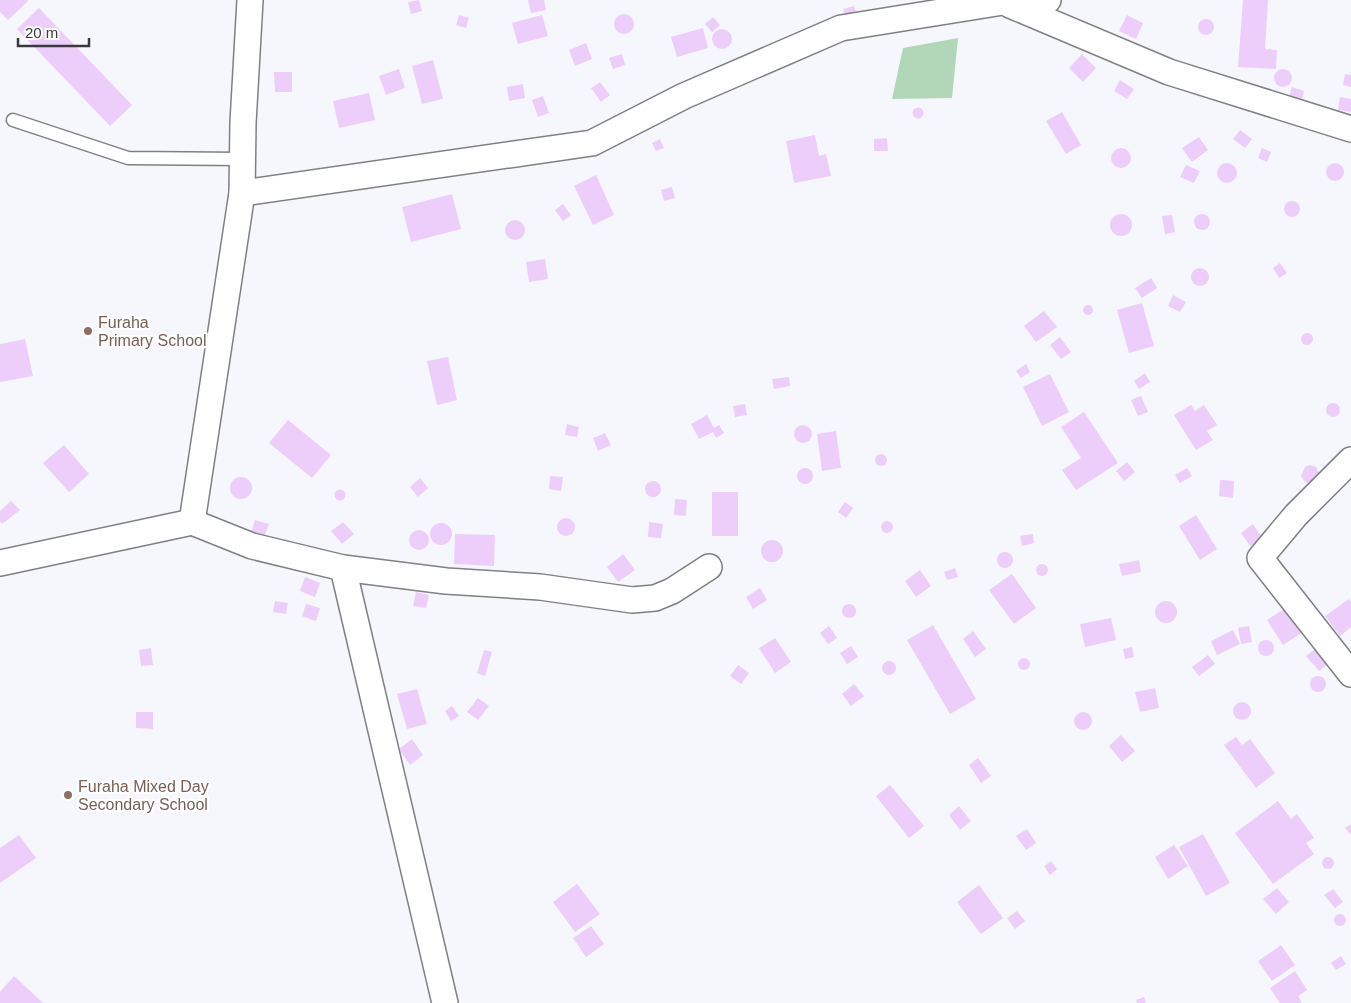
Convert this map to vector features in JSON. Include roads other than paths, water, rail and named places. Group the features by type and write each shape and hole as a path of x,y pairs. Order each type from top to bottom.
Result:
{"street":[{"path":"192,522 242,193 250,0"},
{"path":"242,193 592,143 684,96 841,28 1003,2 1048,0"},
{"path":"1003,2 1170,72 1351,129"},
{"path":"1351,460 1296,515 1260,558 1351,674"},
{"path":"0,563 192,522 252,546 343,568 446,581 540,587 632,600 655,598 672,591 709,567"},
{"path":"343,568 445,1003"}],"lane":[{"path":"13,120 128,158 242,159"}],"place":[{"name":"Furaha Primary School","path":"88,331"},
{"name":"Furaha Mixed Day Secondary School","path":"68,795"}]}
